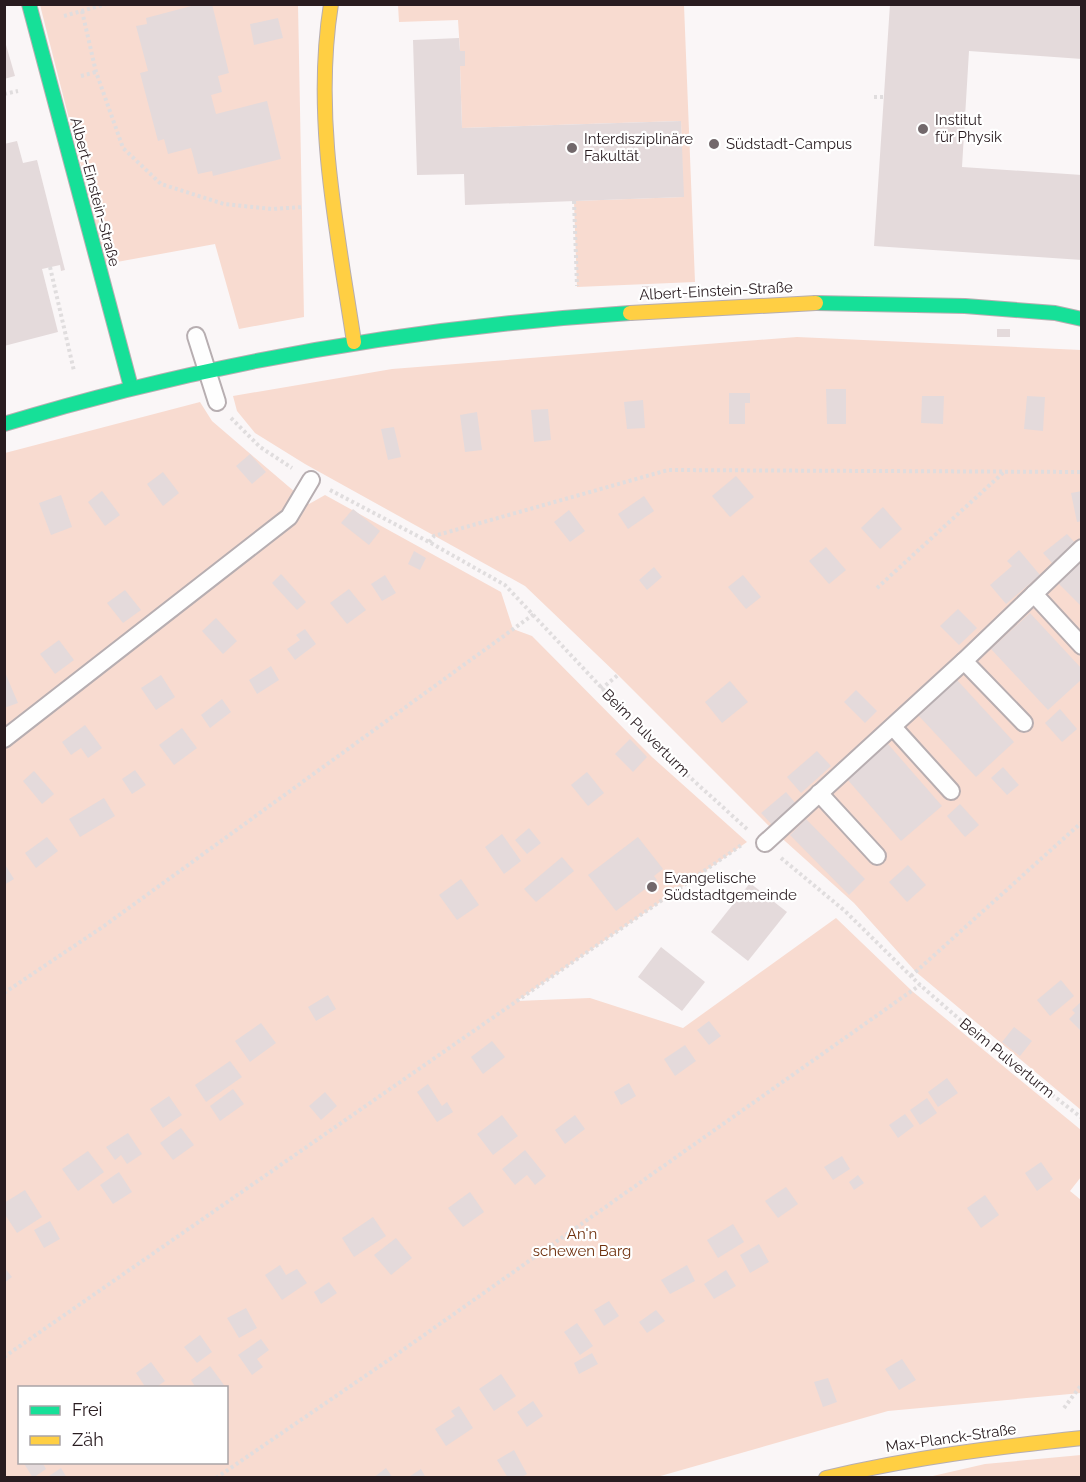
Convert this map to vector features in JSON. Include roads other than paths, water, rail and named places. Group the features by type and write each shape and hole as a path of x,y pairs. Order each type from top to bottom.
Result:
{"street":[{"name":"Albert-Einstein-Straße","path":"29,4 131,387"},
{"path":"331,4 324,62 332,205 354,342"},
{"name":"Albert-Einstein-Straße","path":"4,424 131,387 206,370 354,342 570,316 793,303 874,303 1005,309 1056,313 1082,319"},
{"name":"Max-Planck-Straße","path":"826,1478 872,1466 967,1450 1082,1438"}],"lane":[{"path":"196,336 216,402"},
{"path":"4,739 289,517 311,480"},
{"path":"760,840 819,793 893,727 1082,548"},
{"path":"1034,594 1082,646"},
{"path":"964,662 1024,723"},
{"path":"893,727 951,791"},
{"path":"819,793 877,856"}],"place":[{"name":"Institut für Physik","path":"923,129"},
{"name":"Südstadt-Campus","path":"714,144"},
{"name":"Interdisziplinäre Fakultät","path":"572,148"},
{"name":"Evangelische Südstadtgemeinde","path":"652,887"}],"park label":[{"name":"An'n schewen Barg","path":"582,1242"}]}
